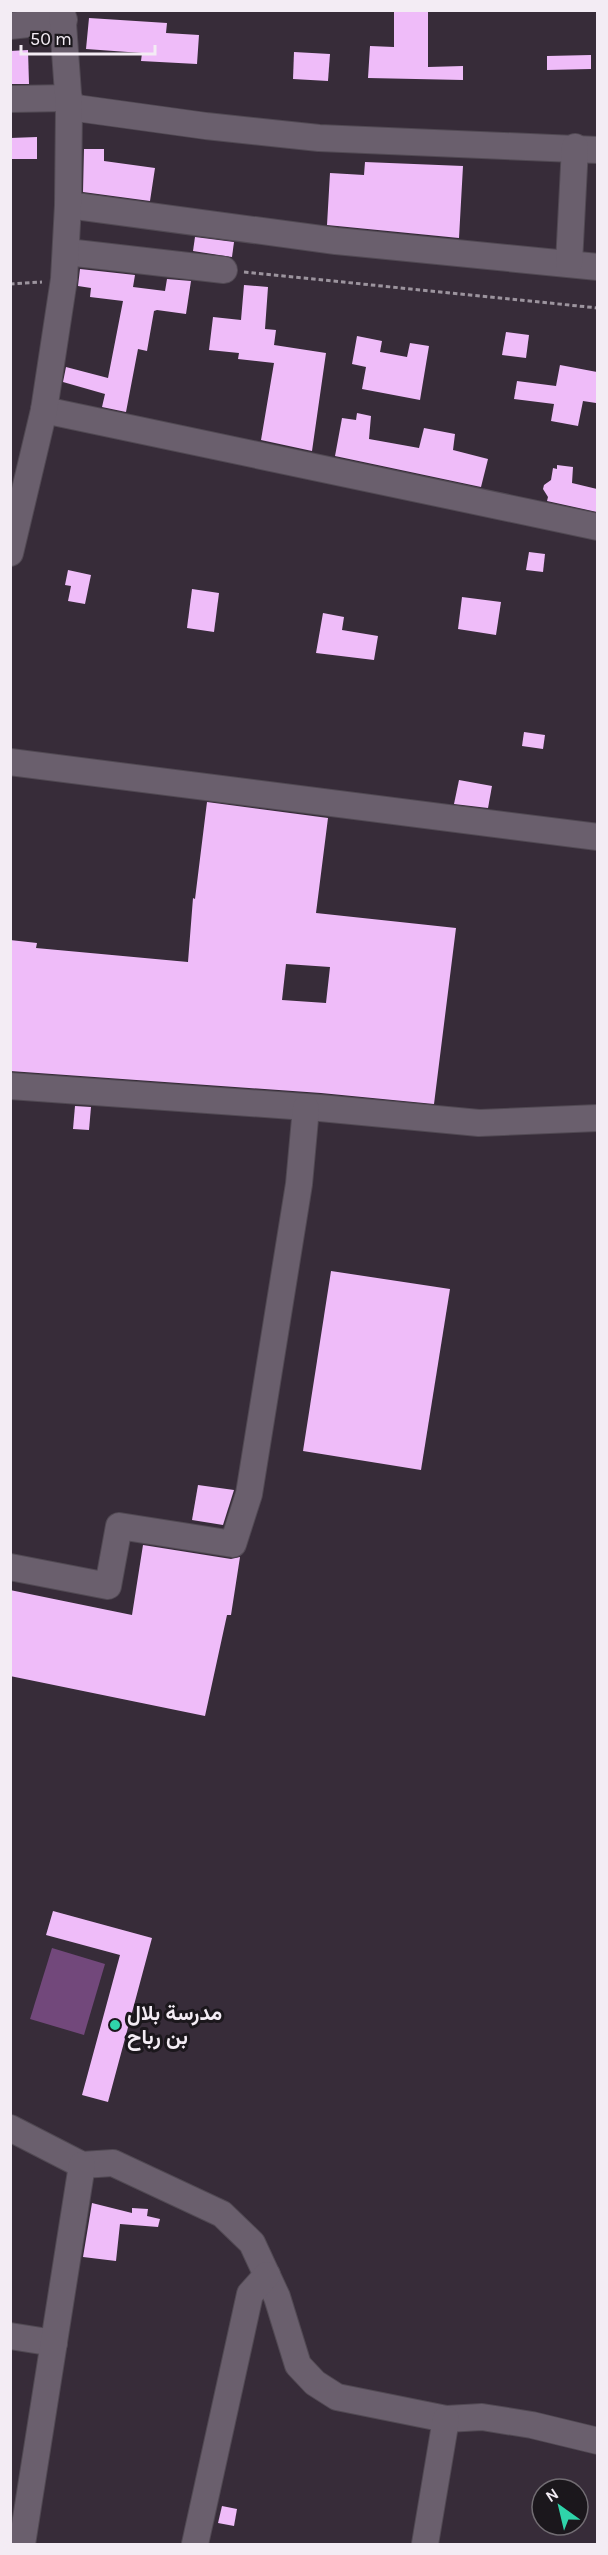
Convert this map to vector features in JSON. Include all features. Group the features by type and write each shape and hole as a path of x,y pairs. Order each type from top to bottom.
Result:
{"street":[{"path":"10,26 63,15 69,103 67,252 64,279 44,410 10,553"},
{"path":"10,99 69,103 206,126 319,138 586,149 569,263"},
{"path":"68,205 336,241 597,267"},
{"path":"67,252 224,270"},
{"path":"44,410 597,527"},
{"path":"10,762 597,837"},
{"path":"10,1086 478,1123 597,1118"},
{"path":"10,1566 108,1586 119,1526 233,1544 251,1482 299,1184 306,1108"},
{"path":"10,2128 82,2165 113,2163 222,2214 252,2243 277,2297 298,2365 315,2383 337,2397 446,2419 482,2417 532,2425 597,2441"},
{"path":"22,2544 82,2165"},
{"path":"195,2544 250,2294 267,2275"},
{"path":"10,2336 54,2343"},
{"path":"425,2544 446,2419"}],"path":[{"path":"224,270 597,308"},
{"path":"10,284 64,279"}],"shaded area":[{"path":"52,1948 105,1964 84,2035 30,2019"}],"building":[{"path":"394,10 428,10 428,67 463,66 463,80 368,78 370,46 394,47"},
{"path":"89,18 167,23 166,33 199,35 197,64 141,61 142,53 86,49"},
{"path":"28,50 29,84 10,84 10,51"},
{"path":"294,52 330,54 328,81 293,79"},
{"path":"591,55 591,69 547,70 547,56"},
{"path":"37,137 37,159 10,159 10,138"},
{"path":"84,149 104,149 104,161 155,168 150,201 83,192"},
{"path":"365,162 463,166 459,238 327,225 330,173 364,175"},
{"path":"195,237 234,242 232,257 193,251"},
{"path":"80,269 135,275 133,287 165,291 167,279 191,281 186,314 154,311 147,351 138,349 126,412 102,407 105,394 63,382 66,367 108,378 123,301 90,297 91,288 78,286"},
{"path":"244,285 268,287 265,329 276,330 274,345 326,353 312,451 261,440 274,363 238,359 239,353 209,350 213,317 241,320"},
{"path":"506,332 529,335 526,358 502,355"},
{"path":"357,336 382,341 380,352 407,357 410,343 429,346 420,400 362,389 366,367 352,364"},
{"path":"560,365 597,372 596,403 583,401 578,426 551,421 554,404 514,399 517,381 556,386"},
{"path":"357,413 371,416 369,439 419,448 424,428 455,434 453,450 488,459 481,487 335,456 342,418 356,420"},
{"path":"557,465 573,467 572,483 597,489 597,512 547,501 544,485 551,480 553,468 557,469"},
{"path":"529,552 545,554 543,572 526,570"},
{"path":"68,570 91,575 85,604 68,601 71,586 65,585"},
{"path":"192,589 219,593 214,632 187,628"},
{"path":"462,597 501,602 496,635 458,629"},
{"path":"323,613 344,617 342,630 378,636 374,660 316,653"},
{"path":"524,732 545,735 543,749 522,746"},
{"path":"459,780 492,786 488,808 454,804"},
{"path":"207,802 328,818 316,913 456,928 434,1104 321,1093 10,1071 10,940 37,943 36,948 188,962 193,898 195,899","holes":["286,964 330,967 326,1003 282,1000"]},
{"path":"75,1106 91,1107 89,1130 73,1129"},
{"path":"331,1271 450,1289 421,1470 303,1451"},
{"path":"198,1485 234,1490 223,1525 192,1520"},
{"path":"143,1545 231,1559 240,1557 231,1615 227,1615 205,1716 10,1676 10,1590 132,1615"},
{"name":"مدرسة بلال بن رباح","path":"53,1911 152,1938 108,2102 82,2095 120,1955 46,1935"},
{"path":"92,2203 132,2213 132,2208 148,2209 147,2216 160,2219 158,2227 120,2224 116,2261 83,2257"},
{"path":"222,2506 237,2509 234,2526 218,2523"}],"place":[{"name":"مدرسة بلال بن رباح","path":"115,2025"}]}
